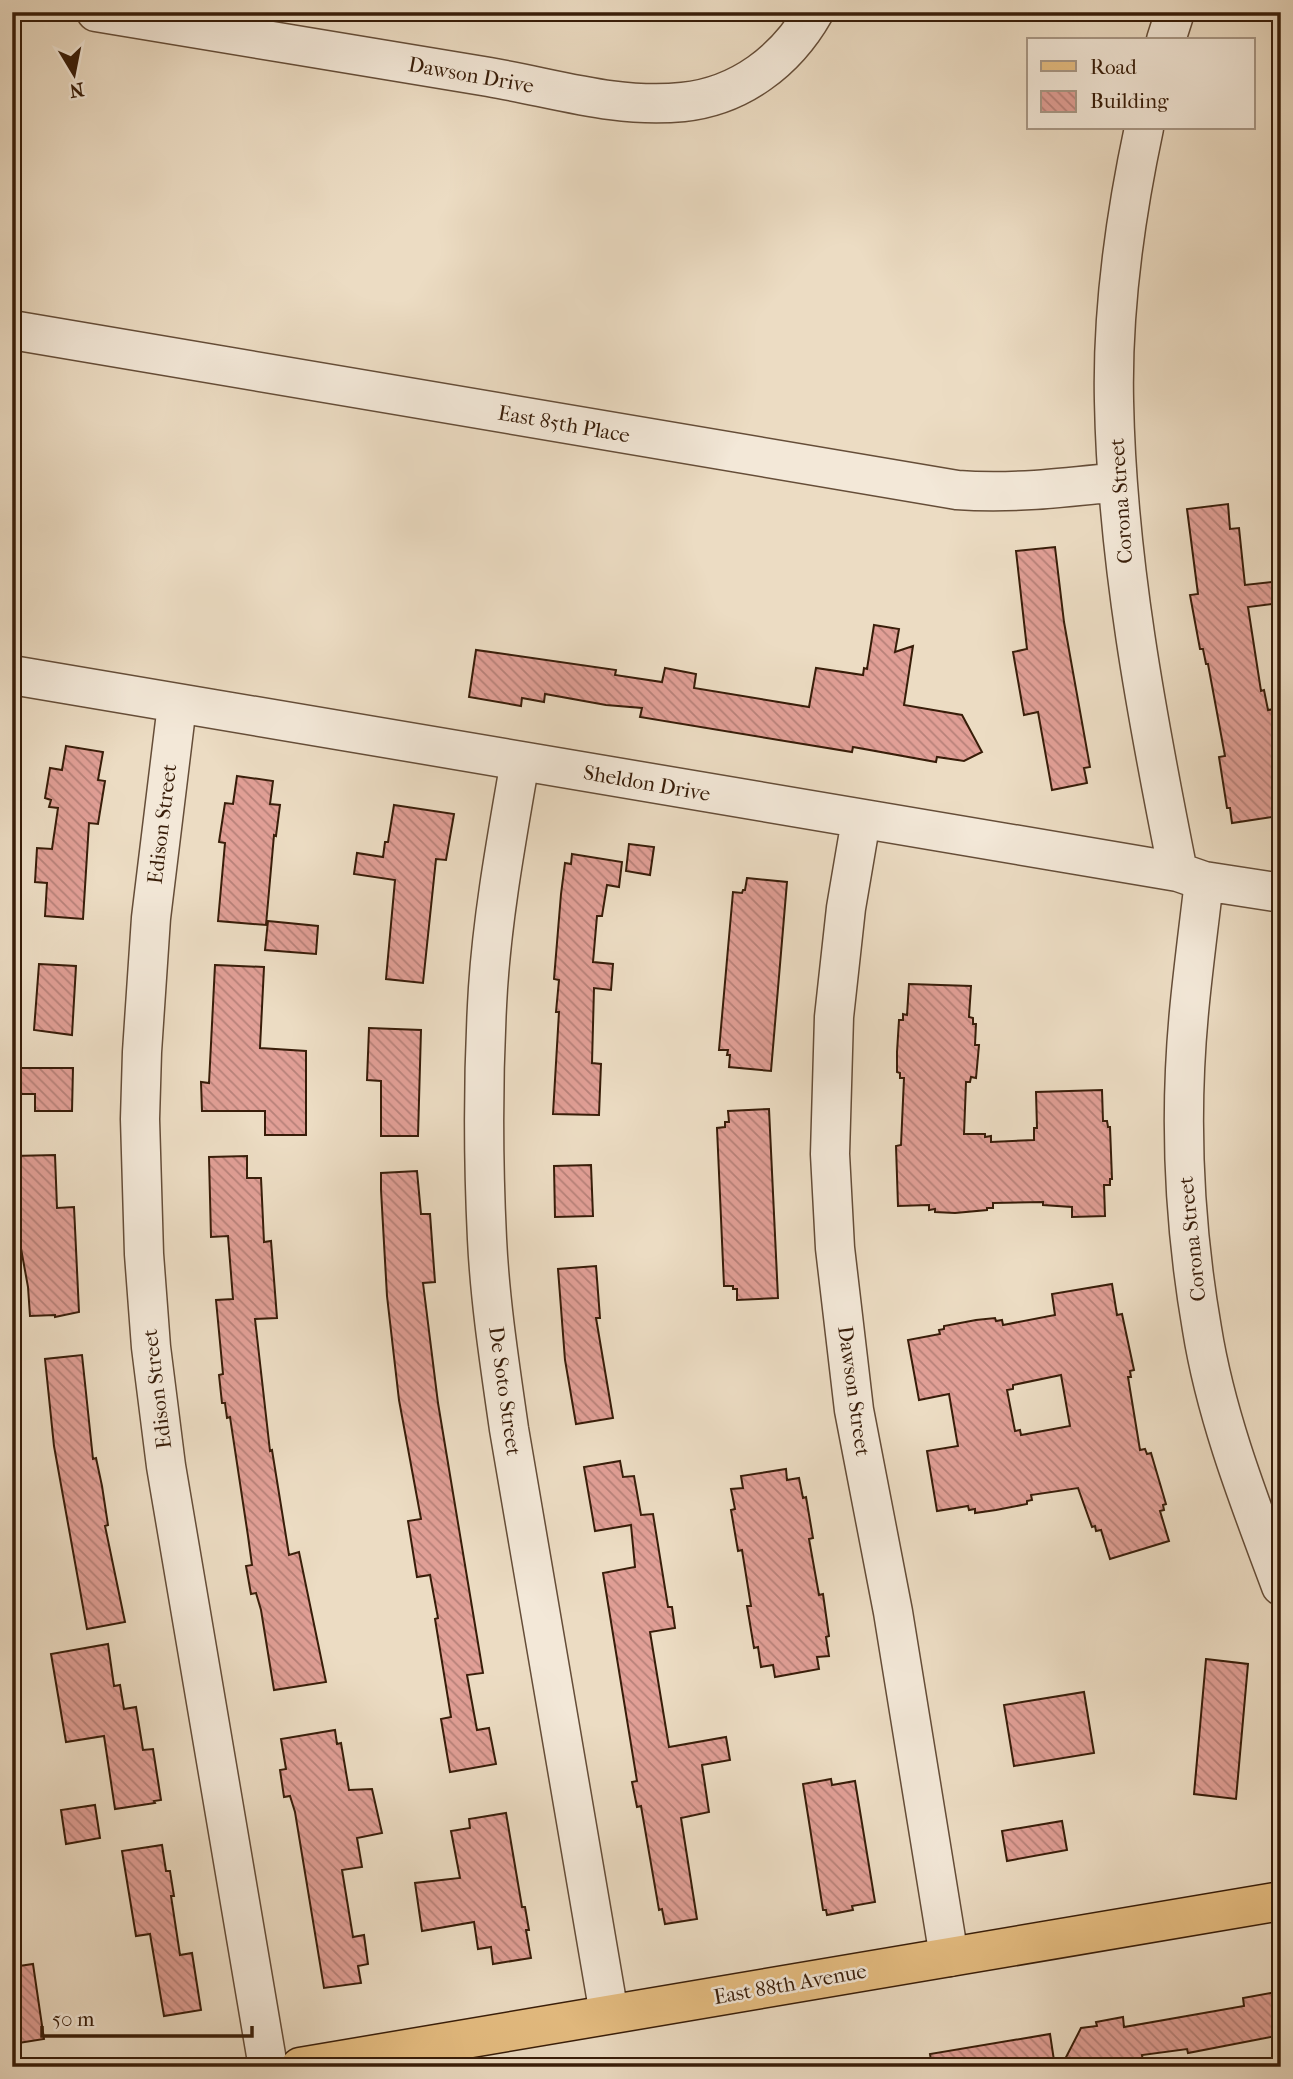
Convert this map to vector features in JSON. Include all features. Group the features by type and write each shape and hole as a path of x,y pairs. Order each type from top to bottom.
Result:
{"main road":[{"name":"East 88th Avenue","path":"300,2067 1281,1901"}],"street":[{"name":"Dawson Drive","path":"96,12 493,78 613,102 645,104 685,102 711,96 750,80 789,50 814,12"},
{"path":"1167,38 1175,12"},
{"name":"Corona Street","path":"1144,130 1120,273 1114,399 1117,482 1128,584 1158,774 1191,877 1184,1158 1189,1236 1202,1331 1223,1418 1281,1586"},
{"name":"East 85th Place","path":"12,331 957,490 1026,492 1117,482"},
{"name":"Sheldon Drive","path":"12,675 1281,893"},
{"name":"Edison Street","path":"177,705 150,918 142,1052 140,1119 150,1348 166,1466 268,2067"},
{"name":"De Soto Street","path":"520,761 497,895 488,988 484,1125 487,1240 509,1429 609,2014"},
{"name":"Dawson Street","path":"861,820 846,908 834,1017 830,1154 835,1248 854,1410 892,1612 949,1957"}],"building":[{"path":"1228,504 1230,529 1239,528 1245,585 1281,581 1281,603 1248,607 1261,691 1264,690 1268,710 1281,708 1281,803 1276,803 1278,816 1232,823 1219,757 1225,756 1208,664 1203,649 1200,649 1190,595 1198,594 1187,509"},
{"path":"1055,547 1064,622 1090,767 1084,768 1087,783 1052,790 1038,712 1024,715 1013,652 1027,649 1016,551"},
{"path":"874,625 899,629 895,652 913,646 904,705 962,715 982,752 964,761 937,757 936,762 853,747 852,752 640,717 642,708 606,705 545,694 544,702 522,698 521,706 469,697 476,650 616,670 615,675 662,682 665,668 696,674 694,688 809,707 816,668 863,675 864,668 867,669"},
{"path":"66,746 103,752 98,780 105,781 98,824 89,823 83,919 45,916 47,883 35,882 37,848 52,849 58,808 49,807 51,800 45,798 50,768 62,770"},
{"path":"237,776 273,781 270,804 280,805 276,836 274,835 266,925 218,921 225,843 219,842 225,803 233,804"},
{"path":"394,805 454,814 446,860 436,859 423,983 386,979 395,880 354,874 357,853 383,857"},
{"path":"629,844 654,847 650,875 626,871"},
{"path":"572,854 622,862 619,887 607,885 602,916 597,916 593,962 613,964 611,990 594,988 592,1063 601,1064 599,1115 553,1114 559,1012 556,1012 559,980 554,979 565,863 571,864"},
{"path":"747,878 787,882 771,1071 729,1067 728,1050 719,1050 733,892 742,893 745,890"},
{"path":"268,921 318,926 316,954 265,950"},
{"path":"39,964 76,966 72,1035 34,1030"},
{"path":"215,965 264,967 260,1048 306,1051 306,1135 265,1135 265,1111 202,1111 201,1082 209,1083"},
{"path":"909,984 971,986 969,1017 973,1018 973,1024 976,1024 975,1045 979,1045 976,1078 971,1077 970,1082 966,1082 964,1134 985,1134 985,1137 991,1136 991,1142 1034,1140 1034,1128 1037,1128 1036,1092 1102,1090 1103,1121 1107,1121 1110,1127 1112,1179 1110,1185 1104,1185 1105,1216 1072,1217 1072,1207 1043,1205 1043,1202 993,1203 993,1208 987,1210 955,1213 935,1212 935,1209 929,1210 929,1205 898,1206 896,1146 901,1145 904,1078 900,1078 900,1073 897,1072 897,1052 899,1020 903,1020 903,1014 907,1015"},
{"path":"369,1028 421,1030 418,1136 381,1136 381,1081 367,1080"},
{"path":"19,1068 73,1068 72,1111 35,1111 35,1094 19,1094"},
{"path":"769,1109 778,1298 737,1300 737,1289 724,1286 717,1128 725,1127 725,1122 729,1122 728,1111"},
{"path":"55,1155 57,1208 74,1207 79,1312 55,1317 30,1316 28,1287 18,1232 12,1229 12,1203 15,1203 13,1156"},
{"path":"247,1156 247,1178 261,1178 264,1242 271,1241 277,1318 255,1319 270,1451 272,1450 289,1555 299,1552 326,1682 274,1690 261,1610 256,1593 251,1594 246,1566 252,1565 248,1536 230,1417 227,1418 225,1403 222,1403 219,1375 223,1374 216,1300 233,1299 228,1236 211,1237 209,1157"},
{"path":"591,1165 593,1216 555,1217 554,1166"},
{"path":"417,1171 421,1214 430,1214 435,1282 423,1283 438,1403 483,1673 467,1675 477,1730 489,1728 496,1764 450,1772 441,1719 451,1717 435,1619 438,1618 430,1575 417,1577 408,1521 421,1519 399,1400 387,1296 381,1190 381,1173"},
{"path":"596,1266 600,1318 596,1318 613,1418 576,1424 565,1360 558,1269"},
{"path":"1112,1284 1117,1315 1122,1314 1134,1370 1130,1371 1131,1377 1128,1377 1140,1450 1145,1449 1147,1454 1151,1453 1166,1504 1163,1505 1164,1510 1160,1511 1169,1541 1110,1559 1101,1530 1096,1531 1095,1526 1092,1527 1078,1488 1031,1495 1032,1500 1027,1501 1027,1504 996,1510 975,1513 975,1509 969,1510 968,1506 937,1511 927,1451 958,1446 949,1394 919,1400 908,1340 940,1334 939,1330 944,1329 944,1326 976,1320 995,1318 996,1321 1002,1320 1003,1325 1055,1315 1052,1294","holes":["1061,1375 1070,1426 1021,1435 1020,1430 1015,1431 1007,1390 1013,1389 1013,1385"]},
{"path":"82,1355 93,1459 96,1458 102,1486 108,1525 105,1526 125,1622 87,1629 54,1446 45,1359"},
{"path":"620,1461 623,1477 634,1476 641,1515 653,1514 668,1607 672,1607 675,1628 650,1632 669,1747 726,1737 730,1760 702,1765 709,1812 681,1818 697,1919 665,1924 662,1909 659,1910 641,1806 637,1807 632,1782 637,1781 603,1573 635,1567 631,1525 595,1531 584,1467"},
{"path":"786,1469 787,1480 799,1478 803,1498 806,1497 813,1538 809,1539 819,1595 823,1594 829,1656 817,1657 819,1669 775,1677 773,1665 761,1667 758,1647 754,1648 747,1606 751,1606 742,1550 738,1551 731,1510 735,1509 731,1489 743,1488 741,1476"},
{"path":"108,1644 114,1686 120,1685 124,1709 136,1707 143,1750 153,1749 161,1800 154,1801 155,1803 115,1809 104,1736 66,1742 51,1654"},
{"path":"1206,1659 1248,1664 1236,1799 1194,1794"},
{"path":"1084,1692 1094,1753 1014,1766 1004,1705"},
{"path":"335,1730 337,1744 341,1743 349,1790 372,1789 382,1833 357,1838 362,1867 342,1870 353,1937 364,1935 368,1964 358,1966 361,1983 324,1988 295,1812 290,1796 284,1797 280,1770 286,1769 281,1739"},
{"path":"831,1779 832,1785 855,1781 875,1902 852,1906 853,1910 827,1915 826,1910 823,1910 803,1784"},
{"path":"95,1805 100,1838 66,1844 61,1810"},
{"path":"506,1813 522,1907 525,1907 529,1930 526,1930 531,1958 493,1964 491,1947 478,1949 474,1922 422,1931 415,1883 460,1878 451,1831 470,1828 469,1819"},
{"path":"1062,1821 1067,1850 1007,1861 1002,1831"},
{"path":"162,1845 166,1871 170,1871 180,1955 192,1953 201,2010 164,2016 150,1934 136,1936 122,1851"},
{"path":"33,1964 44,2039 12,2044 12,1967"},
{"path":"1281,1991 1281,2035 1188,2053 1187,2049 1142,2055 1143,2062 1114,2067 1061,2067 1081,2028 1097,2026 1096,2022 1123,2017 1124,2027 1244,2006 1243,1998"},
{"path":"1050,2034 1055,2067 932,2067 930,2054"}]}
